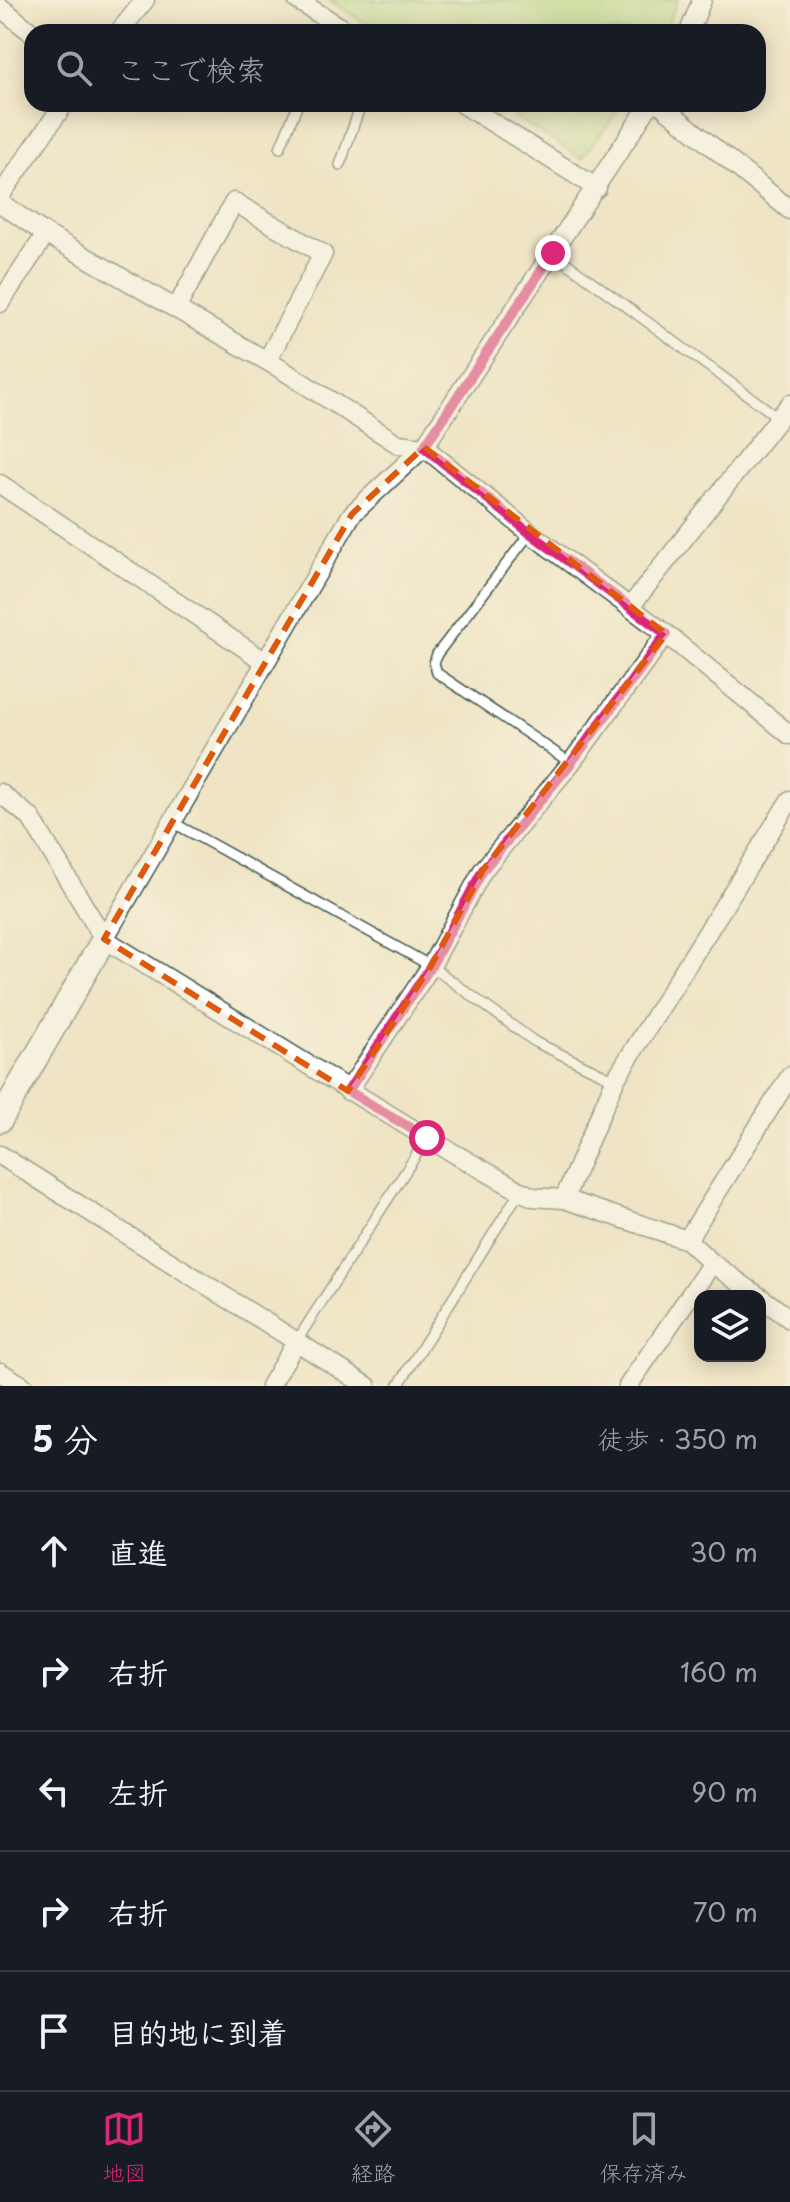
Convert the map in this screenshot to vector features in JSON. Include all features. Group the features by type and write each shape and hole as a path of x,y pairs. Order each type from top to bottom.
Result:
{"street":[{"path":"126,24 145,0"},
{"path":"297,0 330,24"},
{"path":"692,24 702,0"},
{"path":"0,7 24,26"},
{"path":"0,196 58,112"},
{"path":"476,112 597,188"},
{"path":"0,1120 352,514 424,447 645,112"},
{"path":"670,112 790,210"},
{"path":"176,309 234,202 323,254 267,361"},
{"path":"0,203 46,234 267,361 398,444 424,447 530,533 666,634 790,735"},
{"path":"0,303 46,234"},
{"path":"630,607 785,411"},
{"path":"0,484 264,661"},
{"path":"348,1091 431,966 483,870 571,763 666,634"},
{"path":"0,793 31,818 104,939 348,1091 520,1191 533,1197 564,1199 687,1240 749,1290"},
{"path":"564,1199 615,1080 790,800"},
{"path":"687,1240 790,1076"},
{"path":"0,1155 367,1386"},
{"path":"628,1386 712,1263"},
{"path":"766,1302 790,1319"},
{"path":"270,1386 296,1342"},
{"path":"0,1372 23,1386"}],"lane":[{"path":"280,148 295,112"},
{"path":"340,165 358,112"},
{"path":"553,253 785,411"},
{"path":"530,533 437,654 434,663 437,673 571,763"},
{"path":"172,822 431,966 535,1042 615,1080"},
{"path":"296,1342 427,1138"},
{"path":"398,1386 520,1191"}],"highlighted area":[{"path":"424,447 666,634 483,870 431,966 348,1091 104,939 352,514"}],"green space":[{"path":"329,0 678,0 668,24 366,24"},
{"path":"507,112 617,112 582,159"}],"route":[{"path":"427,1138 348,1091 431,966 483,870 571,763 666,634 530,533 424,447 553,253"}]}
